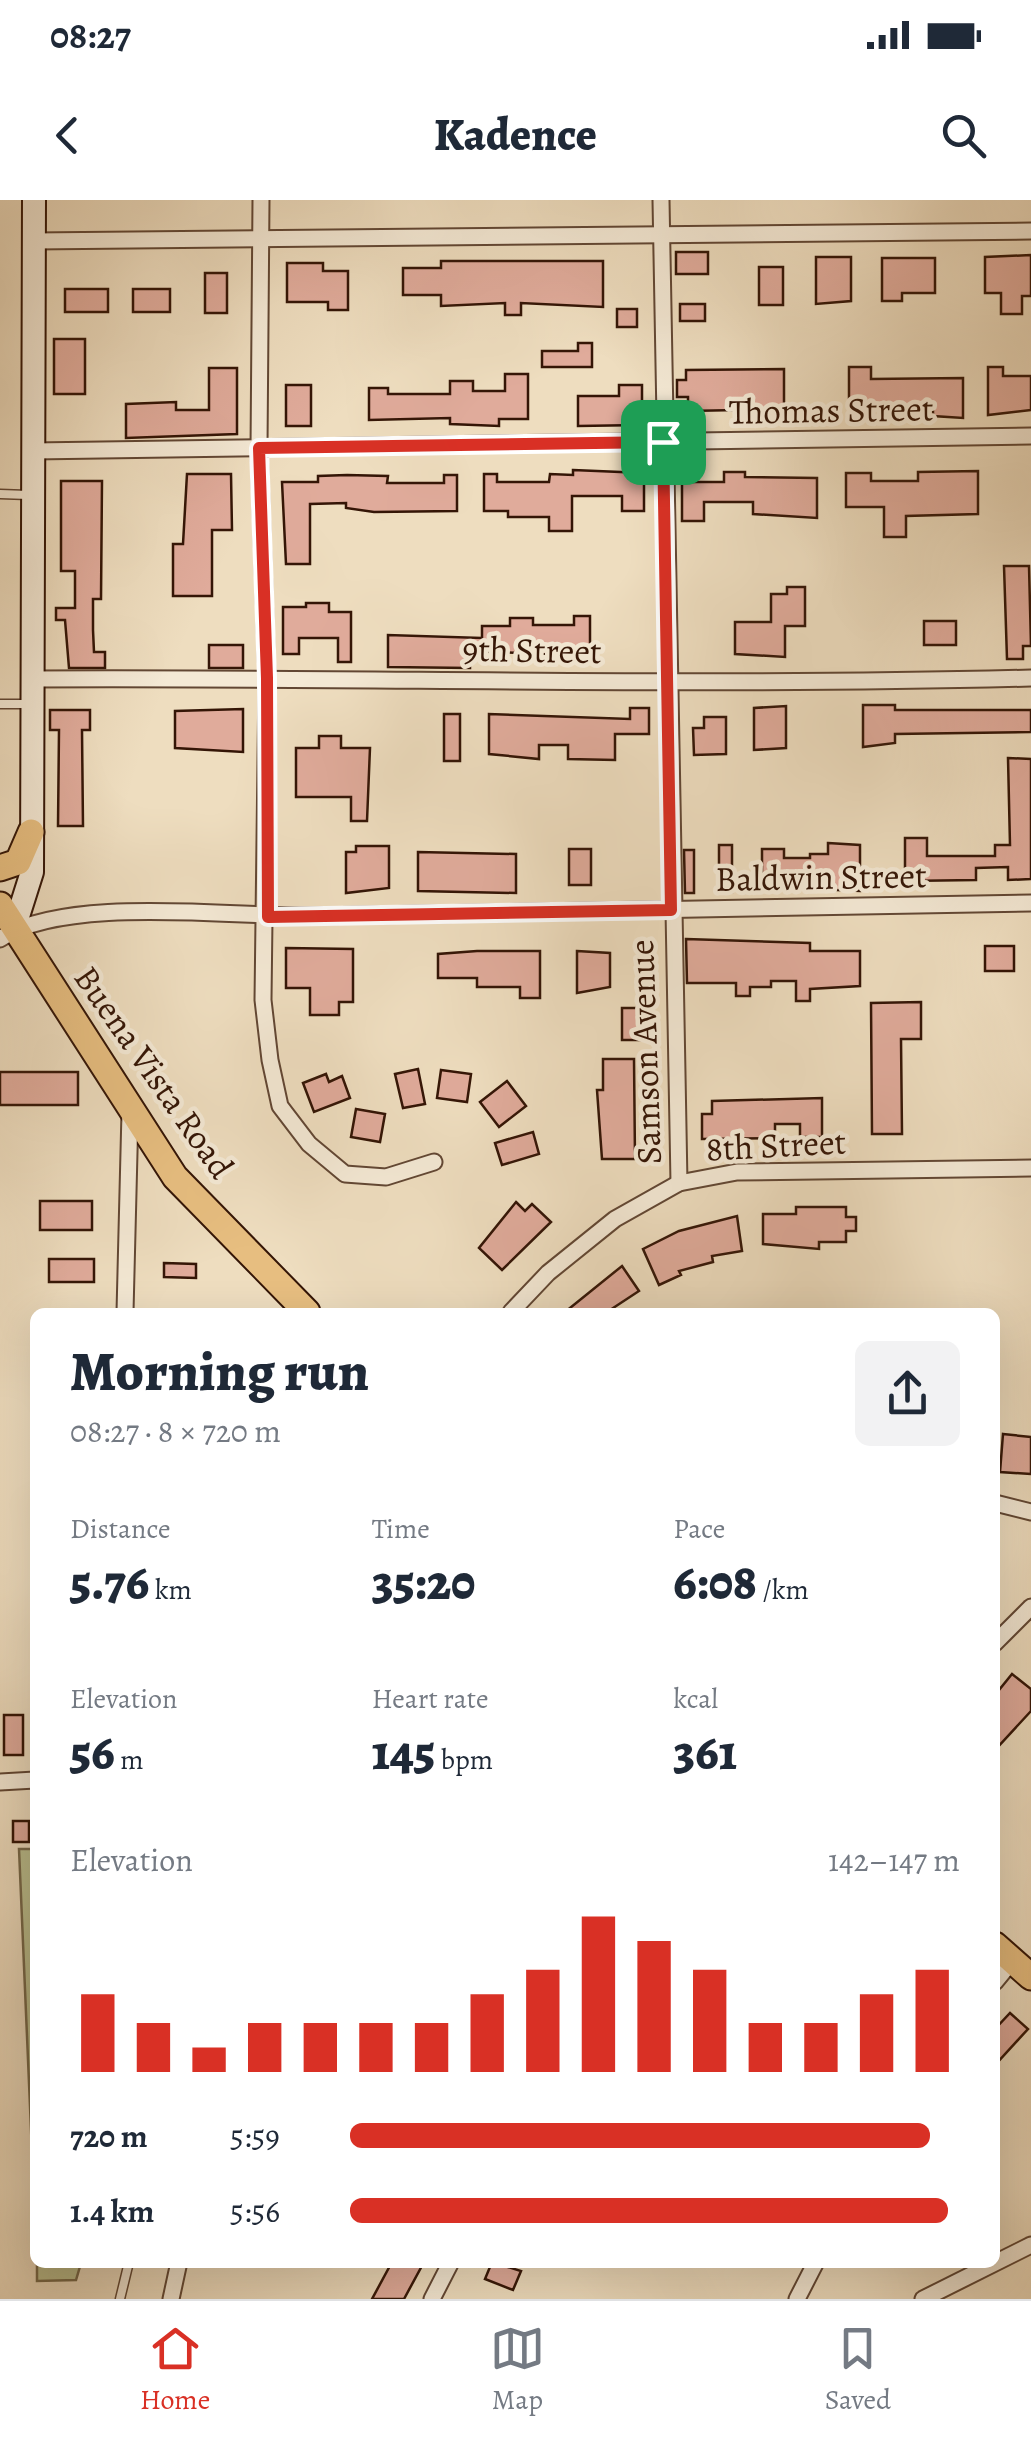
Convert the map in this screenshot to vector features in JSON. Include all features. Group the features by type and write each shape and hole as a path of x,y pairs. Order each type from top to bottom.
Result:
{"main road":[{"path":"0,868 18,862 31,832"},
{"name":"Buena Vista Road","path":"0,904 7,934 175,1177 303,1308"}],"street":[{"path":"7,934 32,872 34,200"},
{"path":"261,200 259,448 267,678 268,917 263,1000 280,1106 310,1144 344,1174 386,1177 434,1162"},
{"name":"Samson Avenue","path":"660,200 679,1182"},
{"path":"34,240 262,241 1031,230"},
{"name":"Thomas Street","path":"33,451 1031,436"},
{"name":"9th Street","path":"32,679 667,683 1031,678"},
{"name":"Baldwin Street","path":"7,934 100,914 268,917 1031,903"},
{"path":"125,1308 130,1107"},
{"name":"8th Street","path":"515,1308 548,1272 615,1219 679,1182 737,1172 1031,1168"},
{"path":"1000,1504 1031,1512"},
{"path":"1000,1638 1031,1607"},
{"path":"0,1782 30,1780"},
{"path":"1000,2261 1031,2246"},
{"path":"171,2299 178,2268"},
{"path":"432,2299 448,2268"},
{"path":"797,2299 813,2268"},
{"path":"923,2299 986,2268"}],"lane":[{"path":"0,494 33,494"},
{"path":"0,704 32,704"},
{"path":"120,2299 128,2268"}],"green space":[{"path":"19,1849 30,1849 30,2106"},
{"path":"37,2268 80,2268 76,2280 37,2281"}],"building":[{"path":"676,252 708,252 708,274 676,274"},
{"path":"1031,255 1031,296 1022,296 1022,314 1001,314 1001,293 985,293 985,257"},
{"path":"816,257 851,257 851,301 816,304"},
{"path":"882,258 935,258 935,293 902,293 902,301 882,301"},
{"path":"441,261 603,261 603,307 521,303 521,315 505,315 505,303 441,306 441,295 403,295 403,268 441,268"},
{"path":"287,263 323,263 323,271 348,271 348,310 328,310 328,302 287,302"},
{"path":"759,267 783,267 783,305 759,305"},
{"path":"205,273 227,273 227,313 205,313"},
{"path":"65,289 108,289 108,312 65,312"},
{"path":"133,289 170,289 170,312 133,312"},
{"path":"680,304 705,304 705,321 680,321"},
{"path":"617,309 637,309 637,327 617,327"},
{"path":"54,339 85,339 85,394 54,394"},
{"path":"578,343 592,343 592,367 542,367 542,351 578,351"},
{"path":"849,367 871,367 871,379 963,378 963,418 933,416 933,408 906,408 906,419 887,419 887,407 849,407"},
{"path":"988,367 1003,367 1003,376 1031,376 1031,410 988,415"},
{"path":"209,368 237,368 237,434 126,438 126,404 176,402 176,410 209,410"},
{"path":"784,369 784,409 688,411 688,397 677,397 677,380 686,380 686,370"},
{"path":"505,374 528,374 528,419 499,419 499,426 450,424 450,418 369,420 369,388 388,388 388,394 450,394 450,381 473,381 473,391 505,391"},
{"path":"286,385 311,385 311,426 286,426"},
{"path":"619,385 642,385 642,425 578,426 578,396 619,396"},
{"path":"573,470 644,473 644,511 622,511 622,496 572,496 572,531 549,531 549,517 508,517 508,511 484,511 484,474 497,474 497,482 549,482 550,474 573,475"},
{"path":"978,471 978,514 906,516 906,537 884,537 884,507 846,507 846,473 871,473 871,481 918,481 918,472"},
{"path":"724,472 745,472 745,477 817,478 817,518 753,514 753,502 704,502 704,521 682,521 682,482 724,482"},
{"path":"187,474 231,474 232,530 212,530 212,596 173,596 173,544 183,544"},
{"path":"444,475 457,475 457,511 374,512 346,508 346,503 310,504 310,564 286,564 282,482 318,482 318,476 388,476 387,483 444,483"},
{"path":"61,481 102,481 101,599 93,599 93,630 94,652 105,652 105,668 69,668 65,620 56,620 56,608 75,608 75,571 61,571"},
{"path":"1004,566 1029,566 1031,646 1023,646 1023,659 1007,659"},
{"path":"787,587 805,587 805,626 785,626 785,657 735,654 735,622 771,622 771,594 787,594"},
{"path":"306,603 329,603 329,612 351,612 351,662 338,662 338,638 299,638 299,654 283,654 283,607 306,607"},
{"path":"574,616 590,616 590,656 470,651 470,668 388,667 388,635 482,638 482,626 510,626 510,618 533,618 533,625 574,625"},
{"path":"924,621 956,621 956,645 924,645"},
{"path":"209,645 243,645 243,668 209,668"},
{"path":"863,705 895,705 895,710 1031,710 1031,732 895,734 895,743 863,747"},
{"path":"786,706 786,748 754,750 754,708"},
{"path":"630,708 649,708 649,734 615,734 615,760 568,759 568,745 539,745 539,759 489,754 489,714 630,719"},
{"path":"243,709 243,752 175,748 175,711"},
{"path":"50,710 90,710 90,730 82,730 83,826 58,826 59,730 50,730"},
{"path":"444,714 460,714 460,761 444,761"},
{"path":"704,717 726,717 726,754 694,755 693,728 704,728"},
{"path":"319,736 341,736 341,748 370,748 367,821 351,821 351,797 296,797 296,748 319,748"},
{"path":"1008,758 1031,759 1031,879 1008,880 1008,867 976,868 976,880 905,881 905,838 927,838 927,856 995,856 995,845 1010,845"},
{"path":"828,843 860,845 860,891 762,887 762,849 784,849 784,858 810,858 810,854 828,854"},
{"path":"719,845 732,845 732,892 719,892"},
{"path":"356,846 389,846 389,888 346,893 346,852 356,852"},
{"path":"569,849 591,849 591,885 569,885"},
{"path":"684,850 694,850 694,893 685,893"},
{"path":"418,852 516,854 516,893 418,891"},
{"path":"686,939 810,943 810,951 860,951 860,986 810,989 810,1001 796,1001 796,981 771,981 771,987 750,987 750,996 736,996 736,983 687,983"},
{"path":"985,946 1014,946 1014,971 985,971"},
{"path":"286,948 353,949 353,1002 339,1002 339,1015 310,1015 310,988 286,988"},
{"path":"540,951 540,998 520,998 520,987 477,987 477,978 438,978 438,954"},
{"path":"577,951 610,953 610,987 577,993"},
{"path":"921,1002 921,1039 901,1039 902,1134 872,1134 871,1003"},
{"path":"622,1008 646,1008 646,1040 622,1040"},
{"path":"603,1059 634,1059 635,1159 602,1159 597,1090 603,1090"},
{"path":"418,1069 425,1104 403,1108 395,1074"},
{"path":"441,1070 471,1074 467,1102 437,1098"},
{"path":"0,1072 78,1072 78,1105 0,1105"},
{"path":"326,1074 329,1082 342,1076 350,1098 314,1112 303,1083"},
{"path":"507,1081 526,1106 499,1127 480,1102"},
{"path":"822,1098 822,1137 800,1137 800,1124 775,1124 775,1138 702,1139 702,1114 712,1114 712,1101"},
{"path":"356,1109 385,1114 380,1142 351,1137"},
{"path":"533,1132 539,1154 502,1165 495,1143"},
{"path":"40,1201 92,1201 92,1230 40,1230"},
{"path":"516,1202 525,1211 532,1204 551,1222 502,1270 479,1248"},
{"path":"796,1207 846,1207 846,1217 856,1217 856,1231 846,1231 846,1242 819,1242 819,1249 763,1244 763,1214 796,1214"},
{"path":"737,1216 742,1251 712,1256 713,1262 679,1271 681,1275 659,1285 643,1249 679,1231"},
{"path":"49,1259 94,1259 94,1282 49,1282"},
{"path":"164,1263 196,1264 196,1278 164,1277"},
{"path":"622,1266 639,1291 613,1308 570,1308"},
{"path":"1003,1434 1031,1437 1031,1474 1000,1472"},
{"path":"1012,1674 1031,1689 1031,1711 1000,1745 1000,1689"},
{"path":"4,1715 23,1715 23,1755 4,1755"},
{"path":"13,1821 29,1821 29,1842 13,1842"},
{"path":"1010,2013 1028,2029 1000,2060 1000,2024"},
{"path":"389,2268 421,2268 404,2299 372,2299"},
{"path":"490,2268 521,2271 513,2290 485,2279"}],"route":[{"path":"663,442 671,910 268,917 267,678 259,448 663,442"}]}
